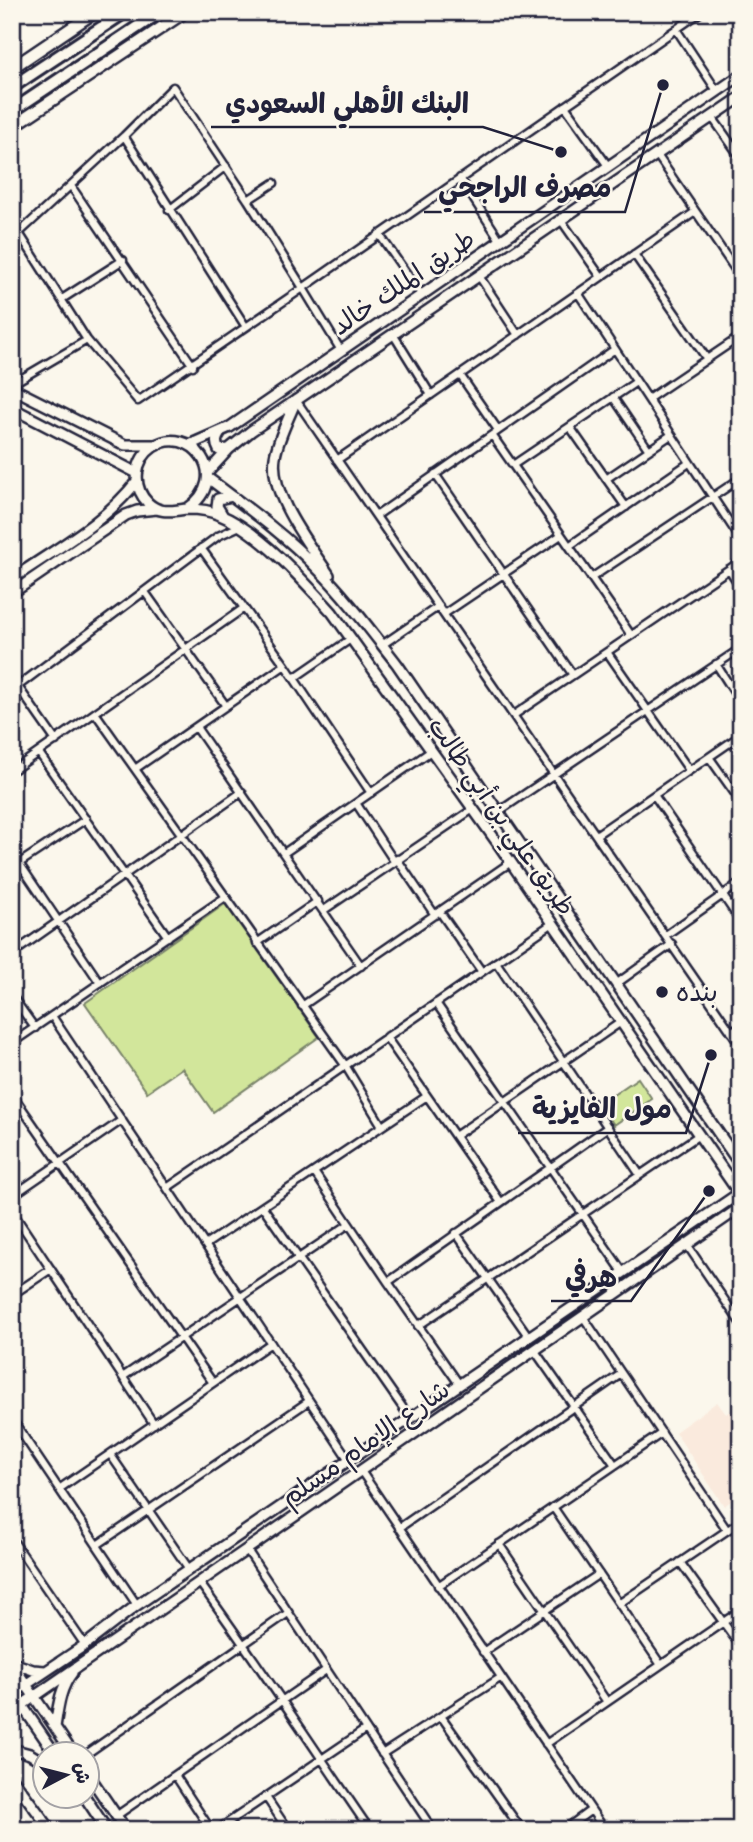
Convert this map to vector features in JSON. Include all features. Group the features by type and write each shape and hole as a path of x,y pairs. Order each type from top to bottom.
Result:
{"highway":[{"path":"12,87 125,12"},
{"path":"12,110 160,12"}],"main road":[{"path":"12,68 95,12"},
{"path":"12,127 185,12"},
{"name":"طريق الملك خالد","path":"189,445 220,433 741,75"},
{"name":"طريق الملك خالد","path":"208,475 229,449 296,400 741,97"},
{"path":"12,386 125,445 178,441 189,445 205,461 208,475 205,491 198,502 187,509 178,512 158,509 131,512 12,593"},
{"path":"296,400 275,457 276,475 292,517 344,597"},
{"path":"12,408 137,477 141,492 148,502 158,509"},
{"path":"220,433 216,440 219,450 229,449"},
{"path":"12,579 121,501 137,477 143,456 157,444"},
{"name":"طريق علي بن أبي طالب","path":"208,475 316,566 382,645 741,1166"},
{"path":"223,516 218,499 232,496"},
{"path":"121,501 130,502 131,512"},
{"name":"طريق علي بن أبي طالب","path":"187,509 223,516 240,526 303,580 352,638 511,862 740,1194"},
{"name":"شارع الإمام مسلم","path":"13,1693 189,1569 740,1194"},
{"name":"شارع الإمام مسلم","path":"12,1712 741,1207"},
{"path":"12,1664 45,1671"},
{"path":"12,1664 64,1741"},
{"path":"55,1727 66,1680 76,1668"},
{"path":"13,1693 46,1741"},
{"path":"12,1749 32,1755"},
{"path":"12,1778 51,1830"},
{"path":"102,1795 125,1830"},
{"path":"94,1811 107,1830"}],"street":[{"path":"340,349 303,288 248,200 173,87 72,186 19,233 87,340 138,401 193,366 246,327 303,288 379,234 701,12"},
{"path":"676,29 717,91"},
{"path":"565,106 608,166"},
{"path":"712,117 741,158"},
{"path":"124,136 246,327"},
{"path":"656,155 741,278"},
{"path":"169,210 226,166"},
{"path":"460,178 500,240"},
{"path":"248,200 274,183"},
{"path":"72,186 193,366"},
{"path":"337,460 695,212"},
{"path":"561,220 601,277"},
{"path":"379,234 421,294"},
{"path":"634,254 707,359"},
{"path":"62,299 123,260"},
{"path":"480,276 517,335"},
{"path":"578,293 741,541"},
{"path":"393,334 431,395"},
{"path":"648,399 741,335"},
{"path":"12,386 87,340"},
{"path":"376,516 615,349"},
{"path":"460,374 499,430"},
{"path":"513,465 636,382"},
{"path":"613,397 649,450"},
{"path":"296,400 741,1046"},
{"path":"570,427 626,507"},
{"path":"492,435 631,635"},
{"path":"606,479 671,435"},
{"path":"569,546 689,463"},
{"path":"435,474 573,675"},
{"path":"591,578 741,478"},
{"path":"18,686 201,548 240,526"},
{"path":"444,614 561,535"},
{"path":"201,548 285,665 371,793"},
{"path":"514,715 741,561"},
{"path":"729,569 741,588"},
{"path":"145,592 226,706"},
{"path":"382,645 439,606"},
{"path":"12,771 244,608"},
{"path":"294,678 352,638"},
{"path":"498,811 741,648"},
{"path":"607,652 689,771"},
{"path":"716,664 741,703"},
{"path":"135,769 285,665"},
{"path":"12,678 56,741"},
{"path":"96,714 345,1065 382,1126"},
{"path":"196,727 361,966"},
{"path":"596,835 741,735"},
{"path":"285,853 431,751"},
{"path":"39,753 168,937"},
{"path":"709,757 741,802"},
{"path":"12,954 242,792"},
{"path":"654,795 741,922"},
{"path":"356,803 482,972"},
{"path":"324,910 473,809"},
{"path":"12,868 86,819"},
{"path":"302,1006 511,862"},
{"path":"19,863 100,983"},
{"path":"666,935 741,882"},
{"path":"12,1043 225,898"},
{"path":"257,943 318,901"},
{"path":"167,1188 553,923"},
{"path":"616,984 672,944"},
{"path":"496,962 640,1175"},
{"path":"12,996 35,1028"},
{"path":"436,1003 623,1272"},
{"path":"52,1016 349,1460"},
{"path":"455,1136 621,1022"},
{"path":"731,1032 741,1025"},
{"path":"386,1037 500,1201"},
{"path":"12,1094 214,1383"},
{"path":"205,1245 427,1096"},
{"path":"12,1196 122,1120"},
{"path":"388,1282 608,1127"},
{"path":"418,1326 699,1135"},
{"path":"314,1172 459,1384"},
{"path":"263,1207 410,1418"},
{"path":"12,1212 154,1424"},
{"path":"124,1376 349,1224"},
{"path":"456,1233 529,1337"},
{"path":"687,1245 741,1324"},
{"path":"12,1296 51,1269"},
{"path":"584,1318 727,1530"},
{"path":"60,1489 271,1343"},
{"path":"535,1350 615,1465"},
{"path":"399,1528 621,1374"},
{"path":"97,1545 309,1401"},
{"path":"12,1419 137,1605"},
{"path":"438,1586 662,1433"},
{"path":"110,1454 189,1569"},
{"path":"360,1471 605,1830"},
{"path":"552,1507 661,1665"},
{"path":"620,1603 741,1521"},
{"path":"12,1539 85,1644"},
{"path":"499,1544 607,1702"},
{"path":"247,1550 433,1830"},
{"path":"680,1562 741,1647"},
{"path":"483,1652 543,1609 599,1574"},
{"path":"199,1582 370,1830"},
{"path":"546,1744 741,1610"},
{"path":"102,1743 288,1613"},
{"path":"116,1816 326,1670"},
{"path":"382,1754 500,1678"},
{"path":"441,1716 522,1830"},
{"path":"217,1830 366,1729"},
{"path":"174,1775 211,1830"},
{"path":"266,1797 288,1830"},
{"path":"564,1830 591,1810"}],"shaded area":[{"path":"717,1402 726,1414 741,1403 741,1494 724,1506 675,1432"}],"green space":[{"path":"225,904 319,1037 213,1112 182,1068 147,1092 85,1003"},
{"path":"638,1078 652,1099 614,1125 600,1104"}],"place":[{"name":"مصرف الراجحي","path":"663,85"},
{"name":"البنك الأهلي السعودي","path":"561,152"},
{"name":"بنده","path":"662,992"},
{"name":"مول الفايزية","path":"711,1055"},
{"name":"هرفي","path":"709,1191"}]}
